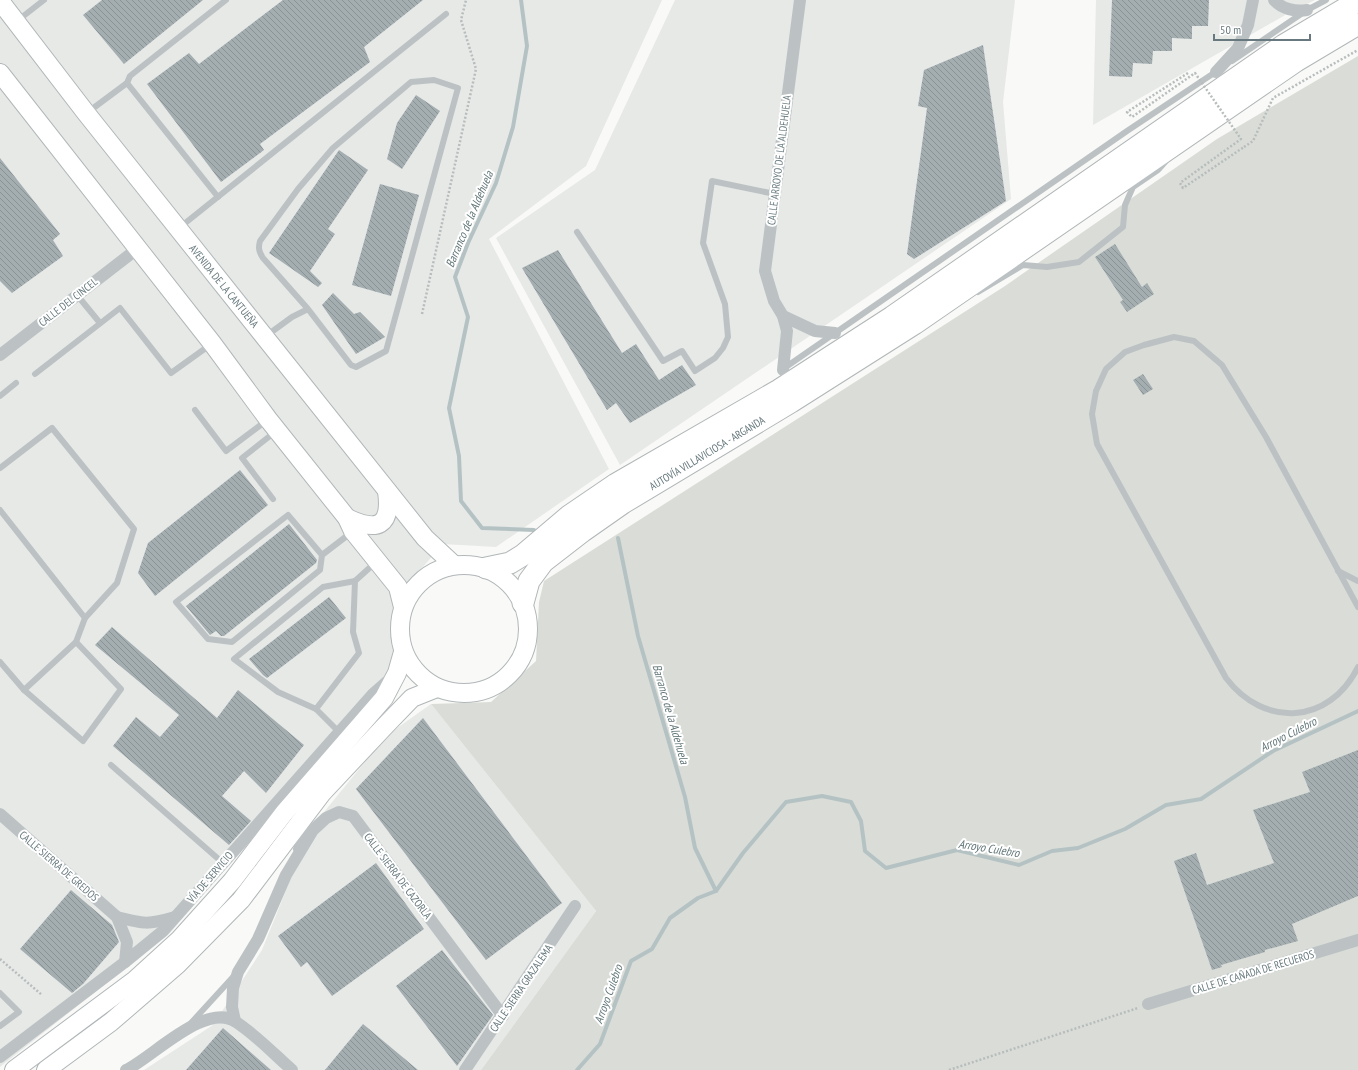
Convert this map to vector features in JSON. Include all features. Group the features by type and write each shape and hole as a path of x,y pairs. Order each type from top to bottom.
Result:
{"highway":[{"path":"486,568 510,562 523,555 569,516 616,484 779,390 880,325 1284,45 1358,1"},
{"path":"1236,102 1296,61 1358,24"},
{"path":"1236,102 1284,81 1358,39"},
{"name":"AUTOVÍA VILLAVICIOSA - ARGANDA","path":"523,603 529,581 543,562 623,503 791,402 914,324 1236,102"},
{"path":"668,454 690,431 783,370"}],"main road":[{"name":"AVENIDA DE LA CANTUEÑA","path":"0,0 86,113 424,538 454,565"},
{"path":"4,81 212,343 272,425 398,587 403,607"},
{"path":"350,525 361,524 373,526 384,520 390,509 387,491"},
{"path":"14,1070 135,980 179,940 232,881 288,808 384,698 397,673 403,652 400,630 403,607 414,587 432,573 454,565 470,564 486,568 508,582 523,603 528,629 524,654 509,675 488,689 462,694 437,688 417,674 403,652"},
{"path":"46,1070 111,1022 177,965 241,900 322,794 412,698 437,688"}],"street":[{"name":"CALLE ARROYO DE LA ALDEHUELA","path":"783,370 787,331 783,316 774,301 765,271 800,0"},
{"path":"1216,72 1238,48 1248,25 1253,0"},
{"path":"1274,0 1278,4 1297,12 1307,10"},
{"name":"CALLE DEL CINCEL","path":"0,355 137,249"},
{"path":"783,316 815,331 835,333"},
{"name":"VÍA DE SERVICIO","path":"0,1057 125,962 163,931 373,694 397,673"},
{"name":"CALLE SIERRA DE CAZORLA","path":"286,875 313,830 326,818 339,812 353,816 503,1016"},
{"name":"CALLE SIERRA DE GREDOS","path":"0,814 117,917 139,923 152,924 175,917"},
{"path":"235,1021 232,1001 233,988 238,972 258,939 286,875"},
{"name":"CALLE SIERRA GRAZALEMA","path":"465,1070 503,1016 575,906"},
{"name":"CALLE SIERRA DE GREDOS","path":"117,917 127,942 125,962"},
{"name":"CALLE DE CAÑADA DE RECUEROS","path":"1148,1004 1358,940"},
{"path":"126,1070 183,1032 204,1020 219,1016 235,1021 292,1070"}],"lane":[{"path":"17,21 44,0"},
{"path":"86,113 127,83 130,76 226,0"},
{"path":"783,370 1120,135 1307,10 1326,0"},
{"path":"178,229 446,14"},
{"path":"434,80 458,88 386,351 356,368 351,366 308,308 259,252 260,242 298,189 333,148 411,82 434,80"},
{"path":"127,83 218,197"},
{"path":"969,296 1023,265 1047,267 1078,262 1123,227 1125,205 1133,187 1158,170 1191,133"},
{"path":"577,232 663,361 682,351 695,371 715,358 723,348 728,337 725,304 703,243 712,181 775,194"},
{"path":"77,295 100,323"},
{"path":"914,324 962,300"},
{"path":"35,374 120,308 171,372 212,343"},
{"path":"265,337 292,317 308,308"},
{"path":"1358,606 1337,571 1316,527 1266,436 1222,365 1194,341 1174,337 1124,352 1106,369 1096,391 1092,414 1097,444 1226,678 1236,692 1253,704 1277,712 1301,713 1320,708 1341,692 1358,667"},
{"path":"0,396 16,383"},
{"path":"195,410 226,451 272,425"},
{"path":"272,425 242,458 273,499"},
{"path":"0,468 52,428 134,529 116,583 85,618 76,642 24,690"},
{"path":"0,510 85,618"},
{"path":"322,555 288,515 176,602 208,639 232,642 320,570 322,555 350,525"},
{"path":"339,732 316,709 278,692 234,659 323,587 355,581 377,561"},
{"path":"1337,571 1358,581"},
{"path":"316,709 359,653 353,632 355,581"},
{"path":"0,662 24,690 83,741 121,689 76,642"},
{"path":"111,766 223,863"},
{"path":"286,875 312,808"},
{"path":"183,1032 238,972"},
{"path":"0,993 19,1012 0,1026"}],"path":[{"path":"422,314 476,69 461,20 466,0"},
{"path":"1188,73 1127,112 1132,117 1195,73 1241,139 1180,183 1183,188 1253,141 1273,98 1358,50"},
{"path":"0,959 42,995"},
{"path":"949,1070 1148,1004"}],"shaded area":[{"path":"0,0 662,0 586,166 489,239 609,469 496,547 443,544 394,600 394,661 374,697 169,934 0,1067"},
{"path":"675,0 1015,0 1003,102 1011,199 620,465 496,238 595,170"},
{"path":"1096,0 1315,0 1287,14 1093,125"},
{"path":"1358,56 1358,1070 481,1070 596,911 431,704 491,702 536,661 539,602 544,581 1005,286 1217,139"},
{"path":"431,704 596,911 481,1070 144,1070 213,1025 262,950 311,828 386,736"}],"building":[{"path":"102,0 203,0 124,64 83,15"},
{"path":"283,0 423,0 364,47 370,62 260,144 264,150 221,182 147,84 189,53 199,64"},
{"path":"1112,0 1209,0 1208,26 1192,26 1192,39 1172,38 1172,51 1153,51 1152,64 1133,63 1132,77 1109,76"},
{"path":"983,45 1006,201 914,259 907,254 927,108 918,106 924,70"},
{"path":"416,95 440,111 402,169 387,159 397,123"},
{"path":"339,150 368,170 328,229 335,234 310,271 322,283 318,287 269,253"},
{"path":"0,158 60,234 53,240 63,256 12,293 0,281"},
{"path":"380,184 419,195 391,296 352,285"},
{"path":"1115,244 1142,287 1147,283 1154,294 1127,312 1120,302 1123,300 1095,257"},
{"path":"558,250 622,353 636,344 659,380 682,365 696,385 630,423 616,403 607,410 522,268"},
{"path":"333,293 354,314 360,312 385,337 356,354 322,305"},
{"path":"1143,374 1153,389 1143,395 1133,380"},
{"path":"240,470 268,505 155,596 138,573 148,543"},
{"path":"289,524 317,560 316,563 224,636 221,636 216,631 210,635 186,606"},
{"path":"329,597 346,618 267,678 263,675 249,659"},
{"path":"112,627 217,718 238,690 304,745 266,793 244,771 222,796 251,821 229,845 113,746 136,717 160,737 179,715 95,645"},
{"path":"423,718 562,903 486,960 356,789"},
{"path":"1358,750 1358,896 1292,924 1298,941 1265,950 1265,952 1221,965 1222,967 1212,970 1174,861 1196,853 1207,885 1274,863 1253,810 1310,792 1302,772"},
{"path":"376,863 424,929 332,996 307,962 301,967 278,936"},
{"path":"71,890 112,925 119,942 83,984 72,993 20,949"},
{"path":"442,950 493,1015 457,1066 396,986"},
{"path":"363,1024 418,1070 325,1070"},
{"path":"223,1028 271,1070 186,1070"}],"waterway":[{"name":"Barranco de la Aldehuela","path":"521,0 527,46 513,127 496,183 468,243 455,277 468,317 449,408 459,456 461,501 482,528 534,530"},
{"name":"Barranco de la Aldehuela","path":"618,538 638,636 685,797 695,848 716,891"},
{"name":"Arroyo Culebro","path":"577,1070 600,1044 631,961 652,949 670,918 698,898 716,891 743,853 786,802 822,796 851,802 861,821 865,851 886,868 957,850 1019,865 1052,851 1078,848 1125,829 1166,805 1201,799 1273,751 1358,711"}]}
